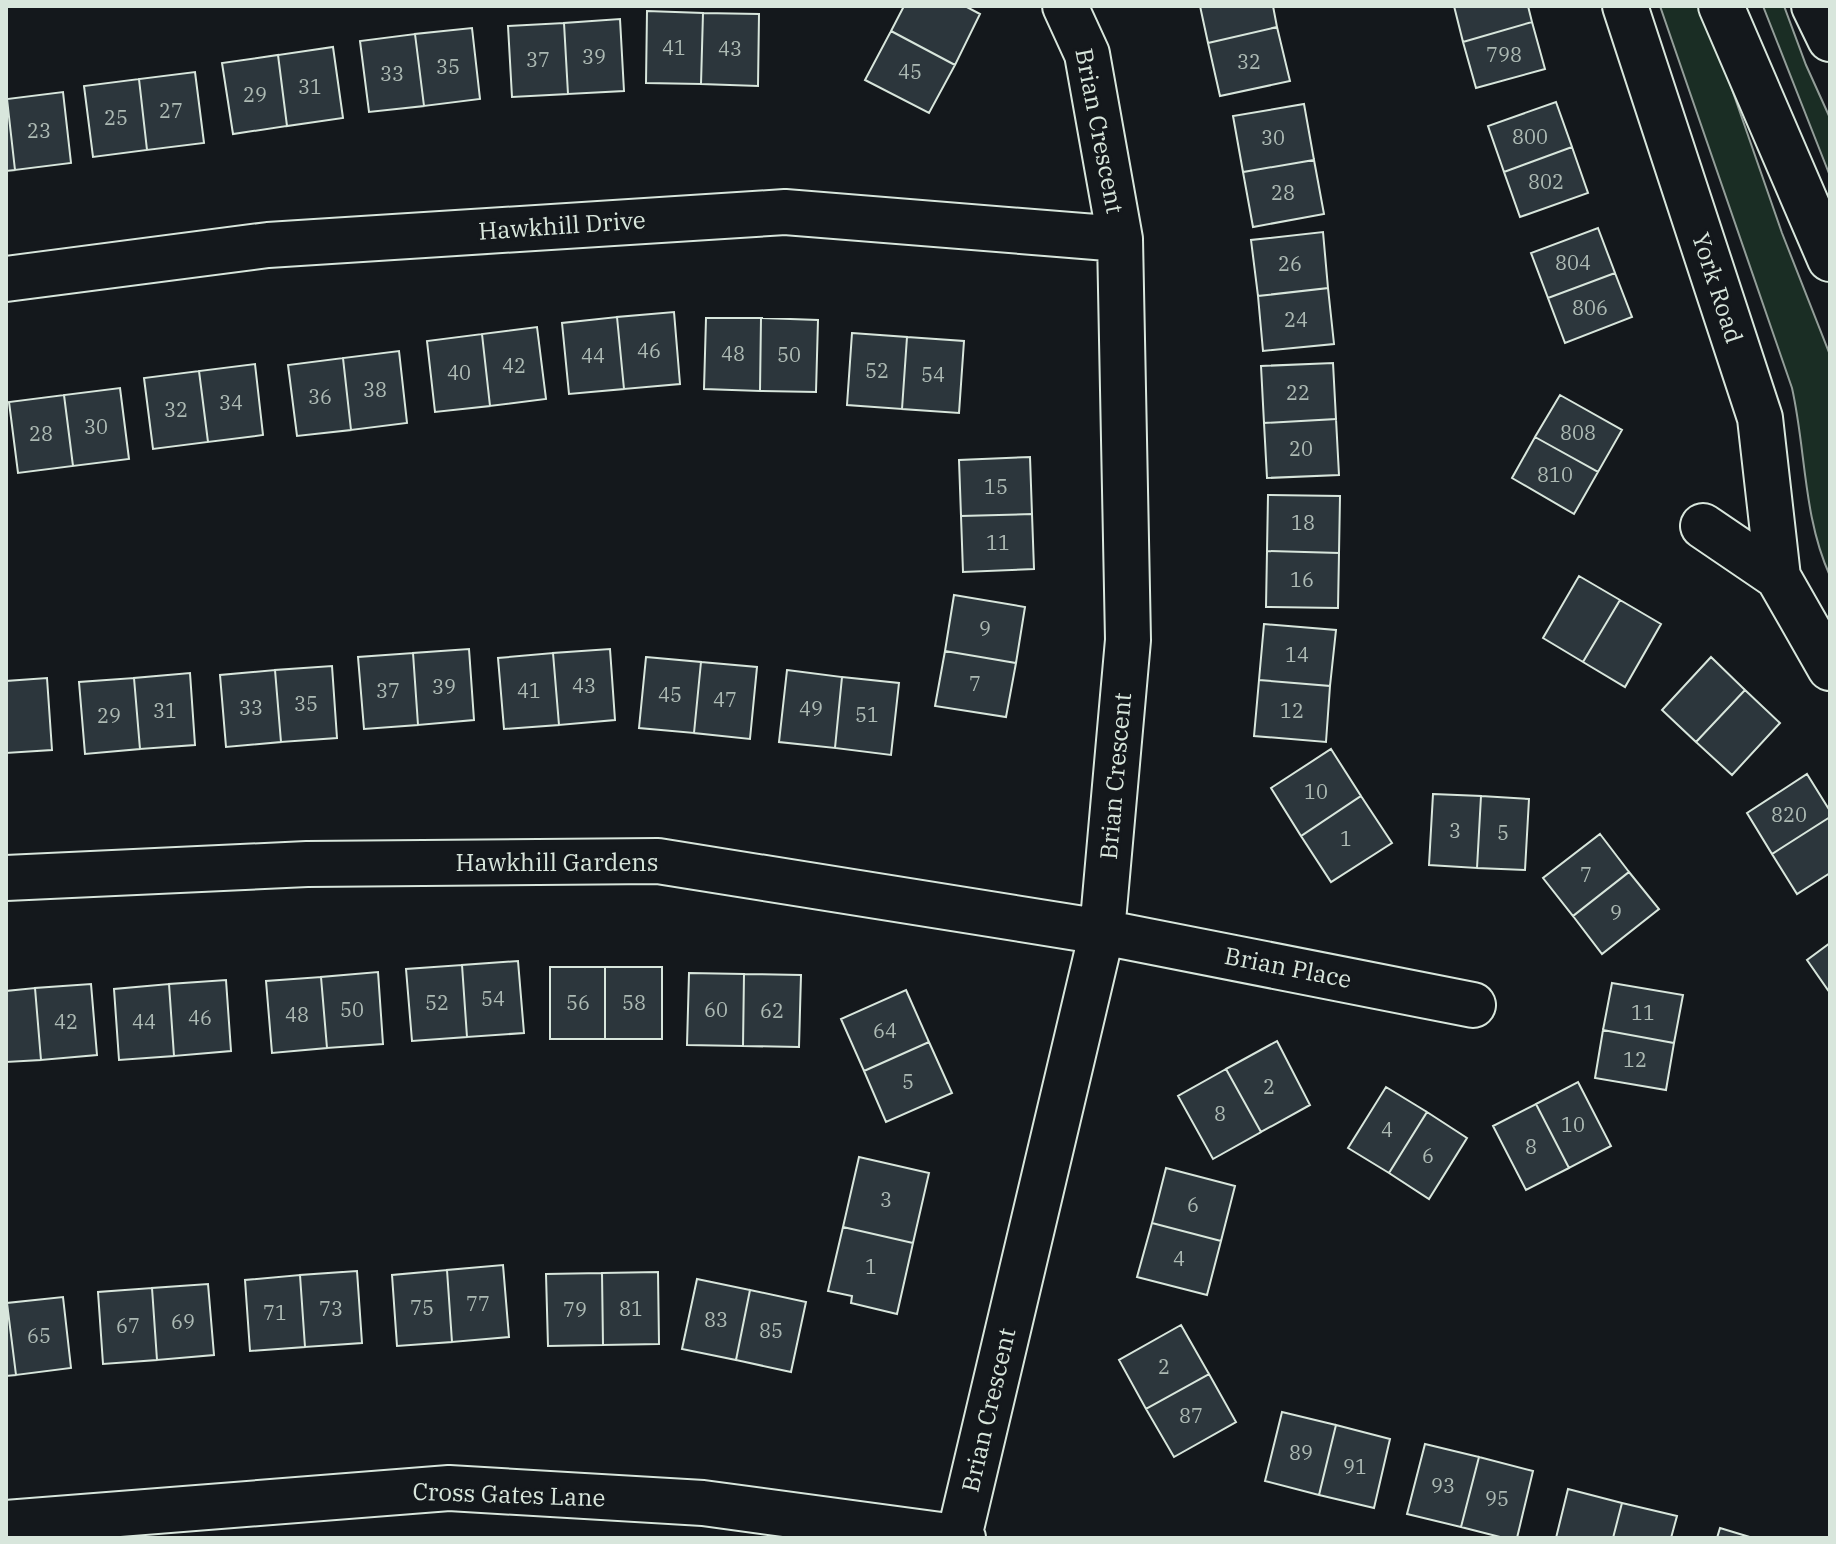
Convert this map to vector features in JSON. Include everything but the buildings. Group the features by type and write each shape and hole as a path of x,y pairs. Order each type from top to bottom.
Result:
{"main road":[{"name":"Brian Crescent","path":"961,1537 1102,932 1128,640 1120,239 1087,54 1065,6"},
{"name":"York Road","path":"1625,6 1760,418 1778,577 1830,668"},
{"path":"1721,6 1830,259"},
{"path":"1814,6 1830,39"},
{"name":"Hawkhill Drive","path":"6,279 268,245 785,212 1120,239"},
{"name":"York Road","path":"1703,526 1778,577"},
{"name":"Hawkhill Gardens","path":"6,878 307,864 658,861 1102,932"},
{"name":"Brian Place","path":"1102,932 1473,1005"},
{"name":"Cross Gates Lane","path":"6,1523 449,1488 703,1503 961,1537"}],"green space":[{"path":"1660,6 1703,6 1782,233 1830,355 1830,576 1821,554 1810,507 1792,388"},
{"path":"1763,6 1784,6 1830,118 1830,176"}]}
